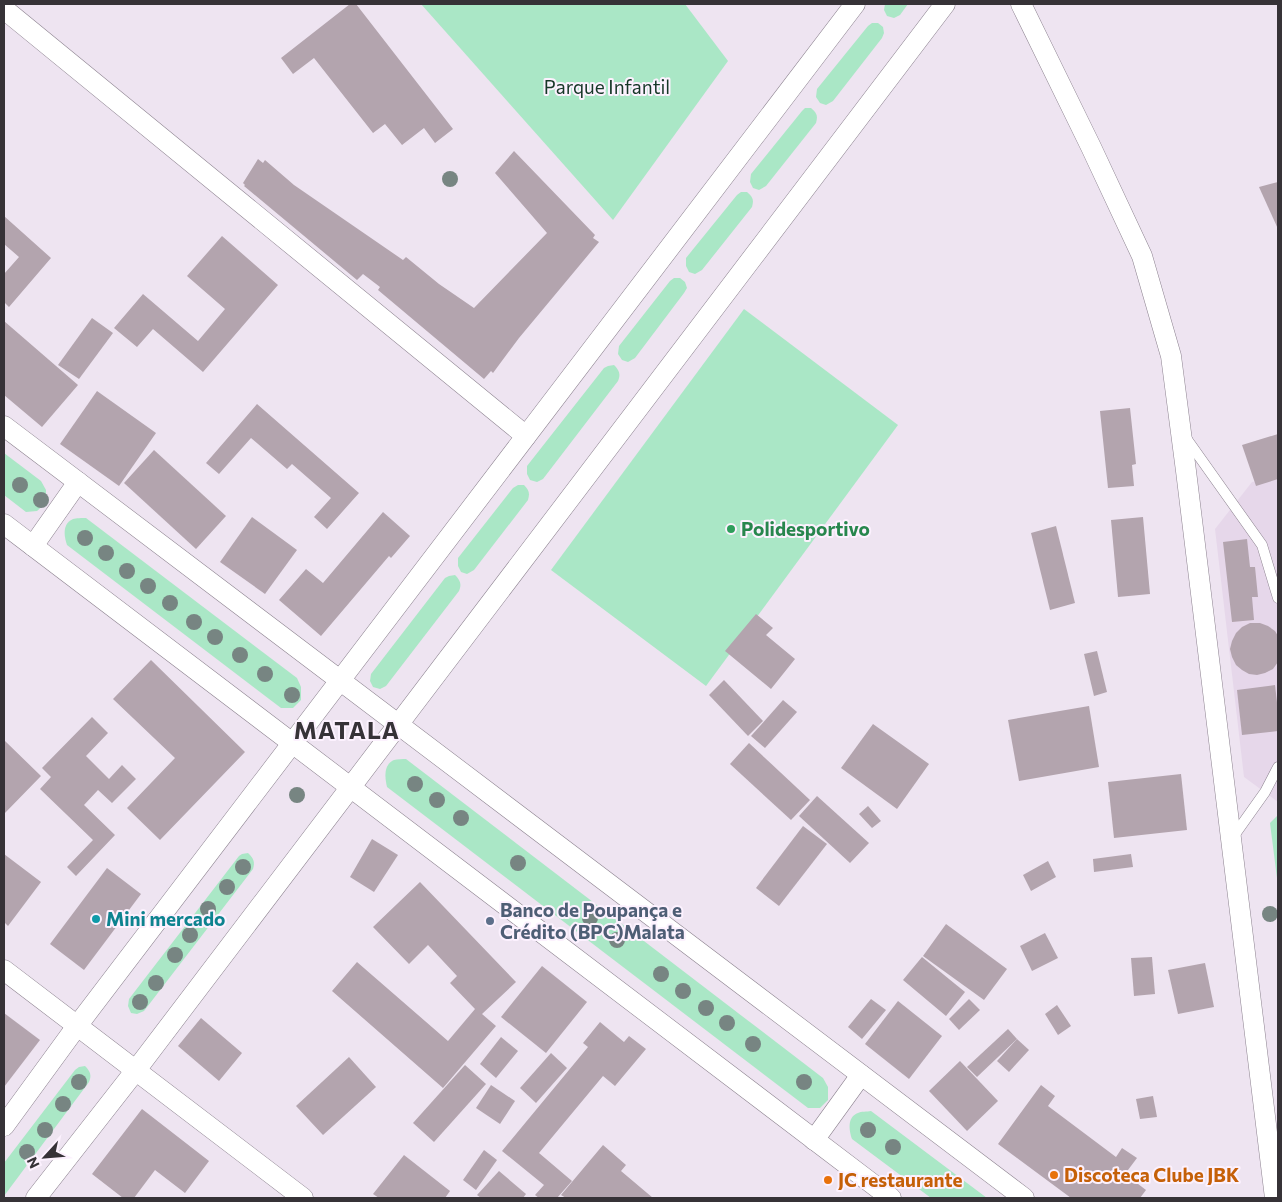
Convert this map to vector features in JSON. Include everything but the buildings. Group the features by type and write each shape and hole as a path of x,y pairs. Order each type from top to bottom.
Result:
{"street":[{"path":"4,1126 77,1026 855,4"},
{"path":"36,1198 136,1070 945,4"},
{"path":"1021,4 1142,256 1171,356 1275,1198"},
{"path":"4,9 526,436"},
{"path":"4,426 1024,1198"},
{"path":"32,546 78,482"},
{"path":"4,524 891,1198"},
{"path":"4,970 303,1198"},
{"path":"814,1140 861,1076"}],"lane":[{"path":"1181,431 1262,545 1278,598"},
{"path":"1231,840 1265,792 1278,767"}],"shaded area":[{"path":"1278,479 1278,802 1244,777 1215,529 1252,482"}],"green space":[{"name":"Parque Infantil","path":"421,4 685,4 728,61 613,220"},
{"path":"885,4 908,4 900,15 894,18 887,16 884,10"},
{"path":"872,23 878,23 883,27 884,33 882,38 833,101 826,105 820,103 816,97 817,89"},
{"path":"805,108 811,108 815,111 817,116 816,123 766,186 759,190 753,188 750,182 751,174"},
{"path":"741,192 747,192 751,195 753,200 752,207 702,270 695,274 689,272 686,266 686,258"},
{"path":"674,278 680,278 685,282 687,288 684,293 635,358 628,362 622,360 618,354 619,346"},
{"path":"744,309 898,425 706,686 551,570"},
{"path":"614,365 619,372 618,381 543,479 537,482 530,480 527,474 527,466 604,368"},
{"path":"4,453 41,481 46,490 46,503 37,511 26,512 4,495"},
{"path":"518,485 524,485 527,488 529,493 528,500 474,570 467,574 461,572 458,566 458,558 513,488"},
{"path":"77,518 86,518 297,678 301,687 301,700 293,708 281,708 67,545 65,527 69,521"},
{"path":"455,575 460,582 459,591 386,686 380,689 373,687 370,681 371,674 445,578"},
{"path":"406,759 823,1078 828,1087 828,1100 820,1108 808,1108 387,787 385,776 386,768 390,762"},
{"path":"1278,815 1278,886 1270,823"},
{"path":"248,853 254,861 253,869 144,1011 137,1014 131,1013 128,1006 129,999 239,856"},
{"path":"85,1066 90,1073 89,1082 4,1196 4,1163 75,1070"},
{"path":"871,1111 987,1198 931,1198 852,1139 850,1121 852,1117 859,1112"}],"place":[{"name":"Polidesportivo","path":"731,529"},
{"name":"Mini mercado","path":"96,919"},
{"name":"Banco de Poupança e Crédito (BPC)Malata","path":"490,921"},
{"name":"Discoteca Clube JBK","path":"1054,1175"},
{"name":"JC restaurante","path":"828,1180"}],"district":[{"name":"MATALA","path":"347,731"}]}
